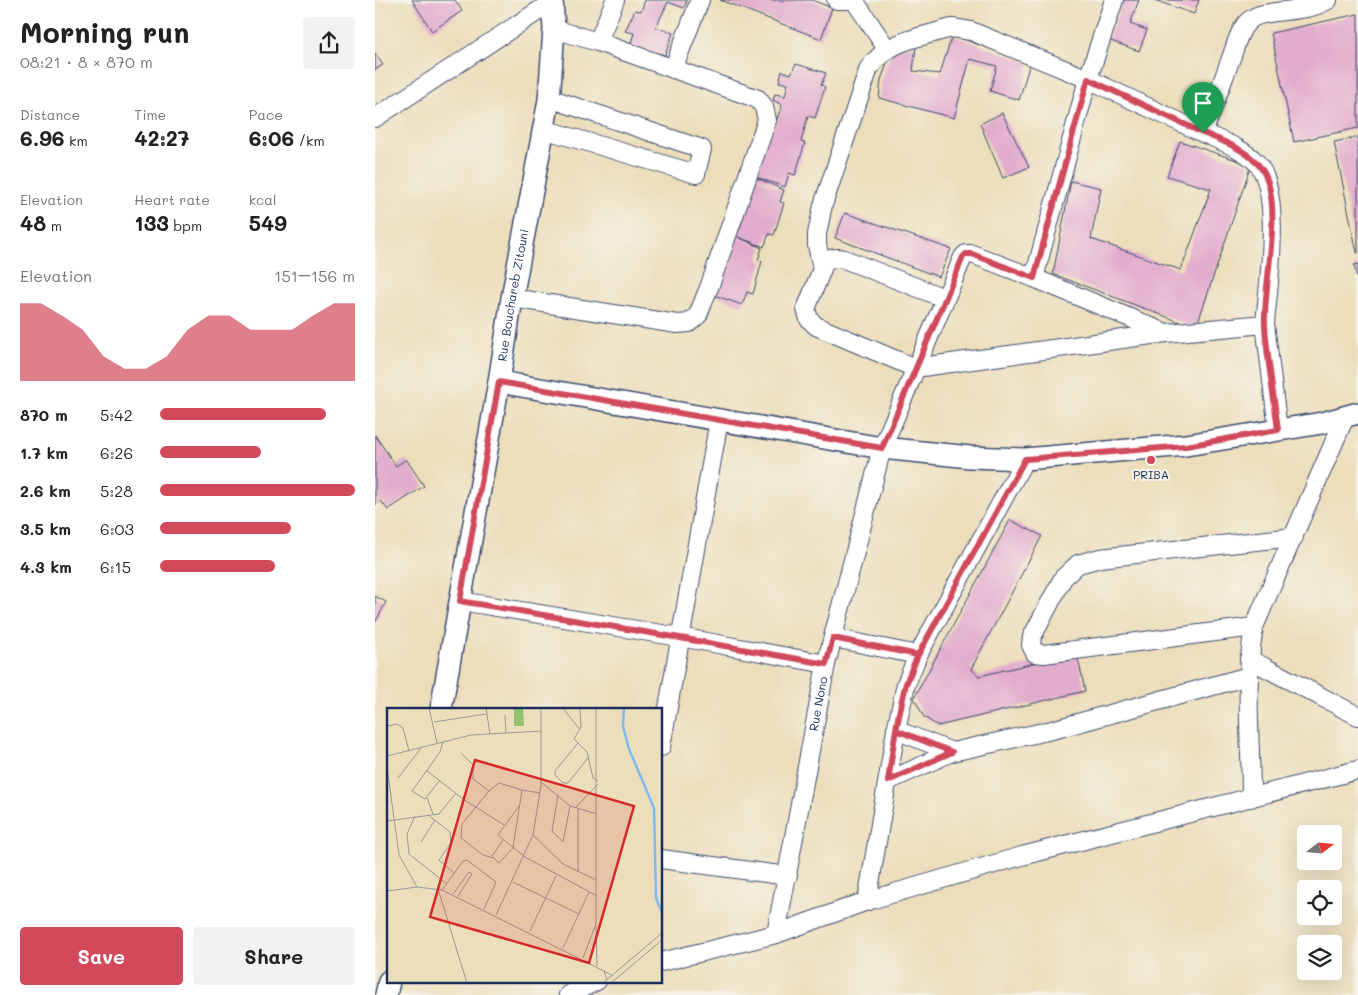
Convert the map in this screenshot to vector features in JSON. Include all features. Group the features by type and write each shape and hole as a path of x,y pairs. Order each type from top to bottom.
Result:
{"street":[{"path":"598,42 615,0"},
{"path":"673,69 700,0"},
{"path":"836,0 848,0"},
{"path":"854,0 887,49"},
{"path":"1114,0 1088,79 1034,278 1166,334"},
{"path":"1203,133 1239,34 1246,23 1254,17 1265,13 1291,12 1313,7 1328,0"},
{"path":"375,118 552,1"},
{"name":"Rue Bouchareb Zitouni","path":"441,708 499,382 511,298 549,98 554,29 552,1"},
{"path":"511,298 677,324 689,323 698,315 710,285 767,120 764,107 758,99 598,42 554,29"},
{"path":"822,268 817,246 817,234 823,205 869,68 877,56 894,45 944,30 961,29 971,31 1088,79 1239,149 1256,162 1265,176 1269,187 1272,223 1265,324 1278,430"},
{"path":"543,129 696,174 703,150 549,98"},
{"name":"Rue Nono","path":"776,934 826,664 882,448 963,257 966,254 972,254 1034,278"},
{"path":"944,298 840,258 827,261 822,268 807,304 807,314 816,326 915,368 1166,334 1265,324"},
{"path":"499,382 882,448 970,457 1025,459 1186,446 1322,423 1351,415"},
{"path":"1251,798 1248,707 1253,627 1351,415"},
{"path":"663,736 719,420"},
{"path":"867,901 896,730 906,684 918,655 1025,459"},
{"path":"1253,627 1045,654 1035,652 1031,645 1032,637 1063,578 1077,564 1100,558 1294,537"},
{"path":"460,601 826,664"},
{"path":"833,638 918,655"},
{"path":"888,781 952,752 1052,730 1249,668 1358,716"},
{"path":"896,730 952,752"},
{"path":"663,962 776,934 867,901 1022,856 1358,770"},
{"path":"663,859 788,876"},
{"path":"386,995 389,982"},
{"path":"568,995 595,982"}],"building":[{"path":"412,0 455,0 462,11 432,31"},
{"path":"645,0 687,0 684,8 668,2 656,27 673,33 665,55 630,46 634,33 625,31 635,10 641,11"},
{"path":"720,0 812,0 832,8 821,39"},
{"path":"1123,0 1139,0 1130,24 1147,30 1139,51 1108,40"},
{"path":"1154,0 1199,0 1194,14"},
{"path":"1358,14 1358,128 1294,142 1271,33"},
{"path":"952,35 1030,63 1019,100 990,91 997,66 970,59 954,118 879,98 881,80 893,47 916,46 913,71 940,74"},
{"path":"375,53 383,65 375,70"},
{"path":"796,64 826,73 821,85 825,87 815,118 808,116 801,142 805,143 795,175 789,173 785,187 756,177 762,162 757,160 767,132 772,133 782,105 773,100 775,94 785,96 788,84 779,82 782,71 791,74"},
{"path":"1002,113 1029,167 1003,178 980,124"},
{"path":"1358,137 1358,253 1357,253 1334,142"},
{"path":"1180,141 1251,165 1196,328 1053,274 1071,181 1101,188 1091,239 1181,270 1211,189 1167,176"},
{"path":"757,178 784,190 780,202 784,203 774,235 769,234 764,247 738,237 762,248 758,260 762,261 753,294 747,292 742,305 714,295 742,222 737,220 744,213 748,202 743,201 746,192 751,194"},
{"path":"845,213 951,249 939,277 835,238"},
{"path":"1358,264 1358,278 1357,278 1354,265"},
{"path":"375,435 396,466 406,459 424,486 388,510 381,501 375,505"},
{"path":"1010,520 1042,536 971,669 979,676 1077,653 1085,691 938,726 924,717 914,698"},
{"path":"375,596 386,602 375,623"}],"place":[{"name":"PRIBA","path":"1151,460"}],"route":[{"path":"1203,133 1088,79 1034,278 972,254 966,254 963,257 882,448 499,382 460,601 826,664 833,638 918,655 906,684 896,730 952,752 888,781 896,730 902,704 906,684 918,655 1025,459 1186,446 1278,430 1265,324 1272,223 1269,187 1262,169 1249,156 1239,149 1203,133"}]}
